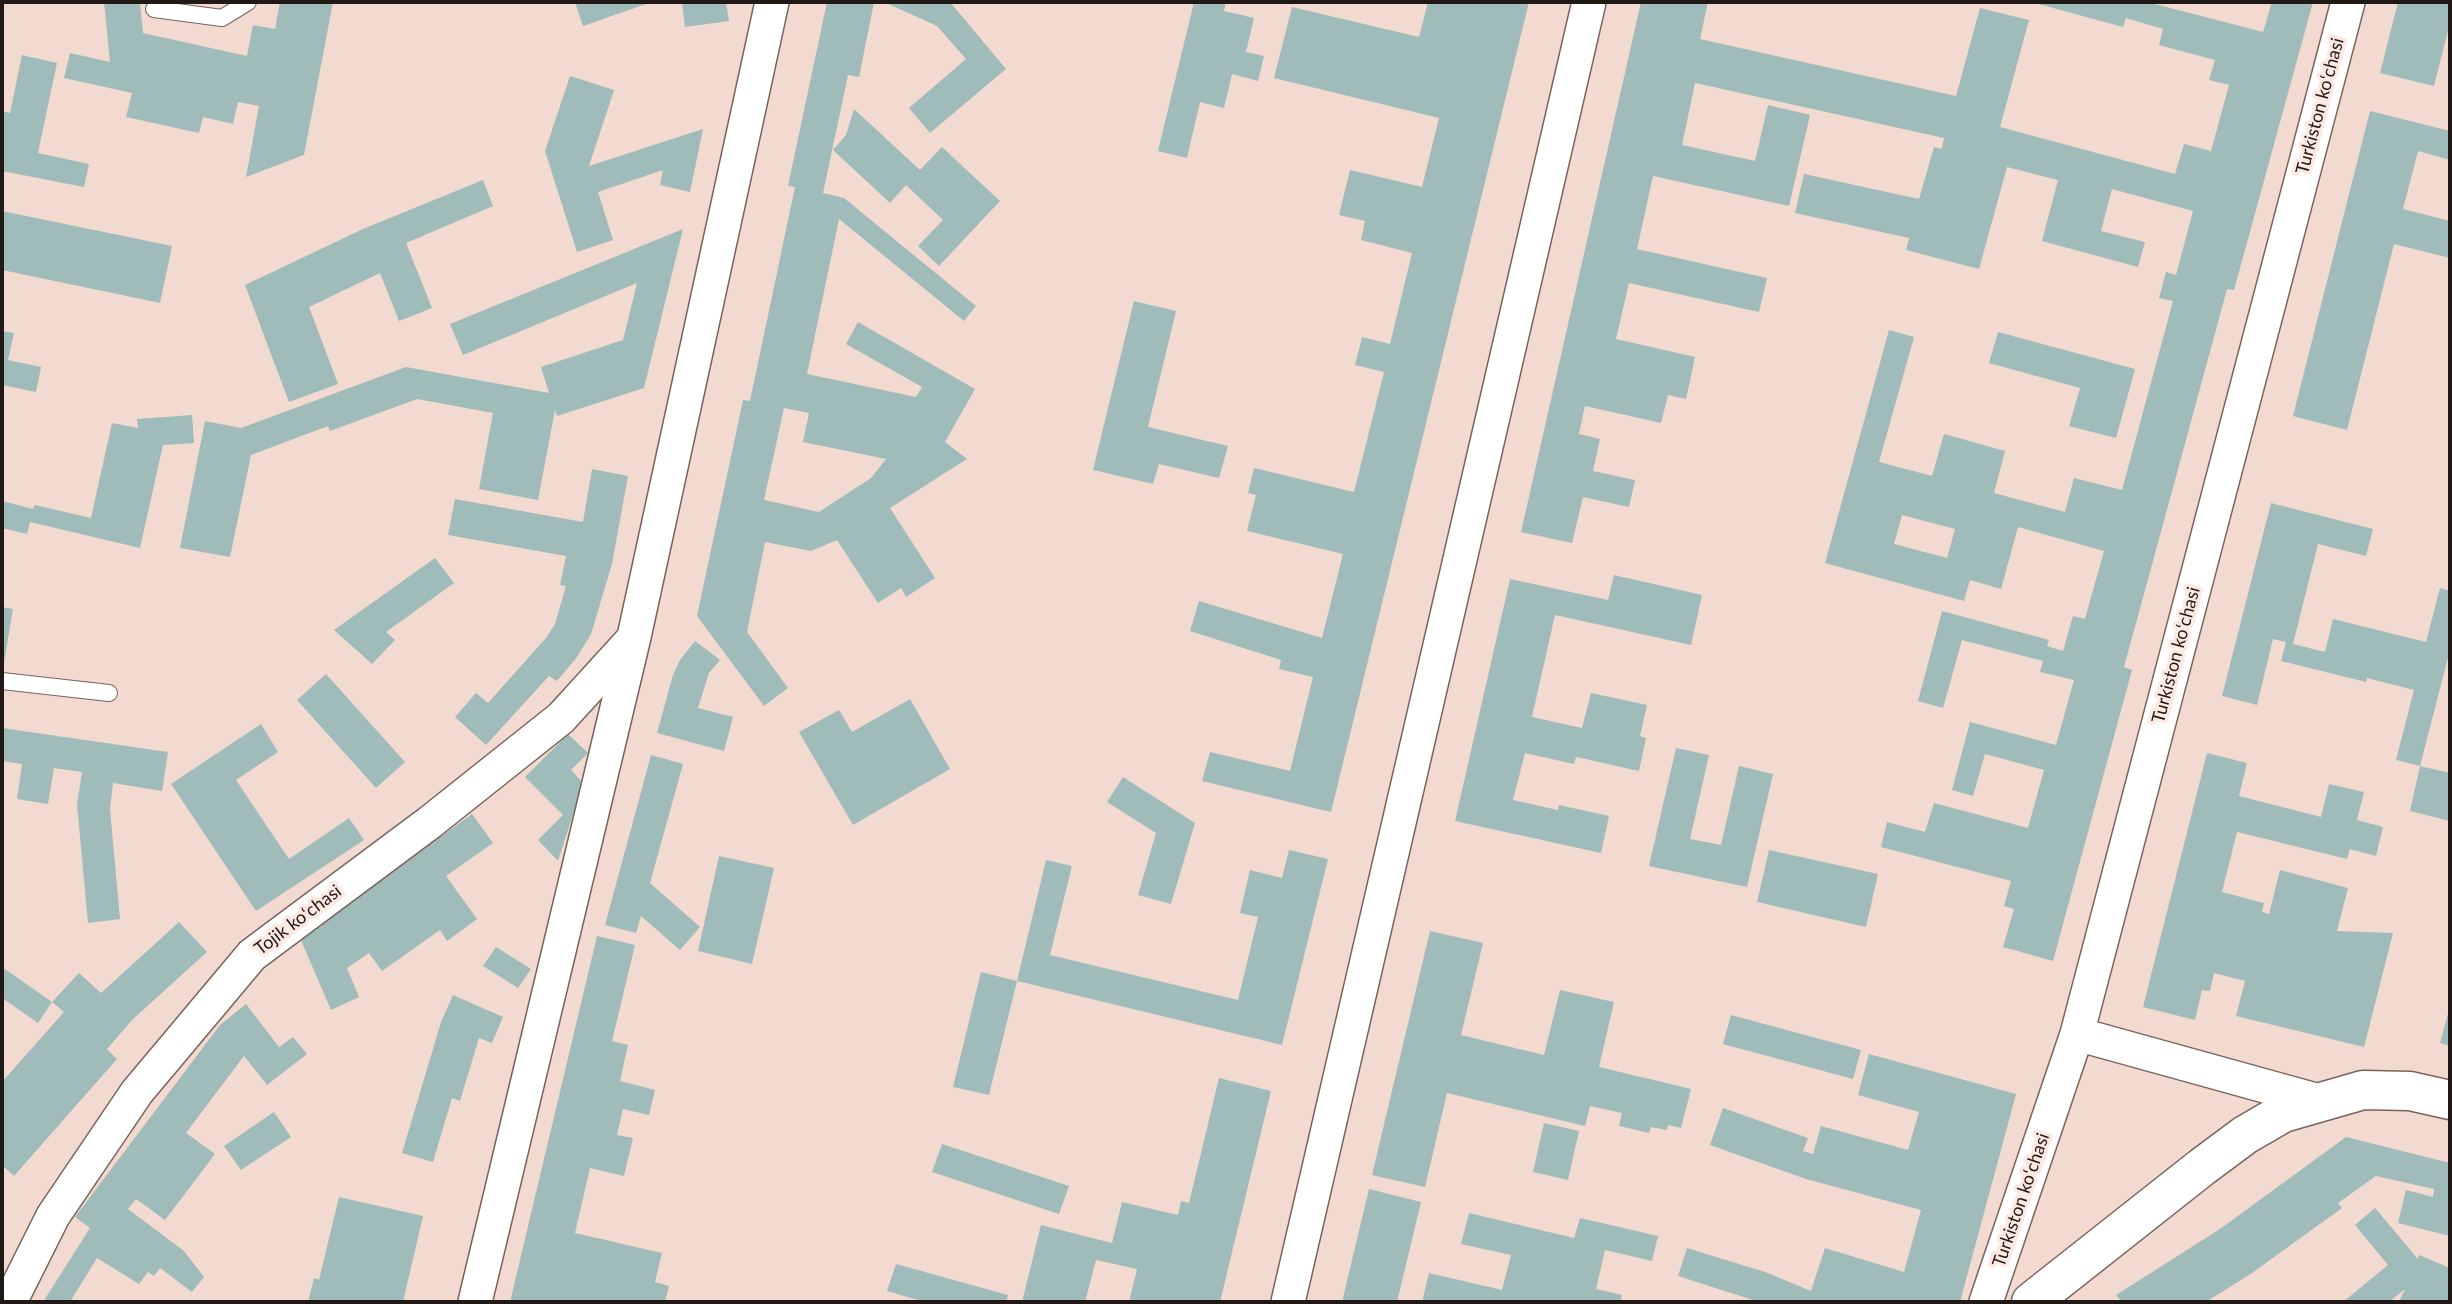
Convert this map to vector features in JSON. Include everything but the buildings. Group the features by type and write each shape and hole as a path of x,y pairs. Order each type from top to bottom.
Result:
{"street":[{"path":"475,1302 634,637 772,2"},
{"path":"1287,1302 1589,2"},
{"name":"Turkiston koʻchasi","path":"1986,1302 2077,1034 2348,2"},
{"name":"Tojik koʻchasi","path":"10,1302 52,1216 137,1092 252,955 429,823 561,718 634,637"},
{"path":"2077,1034 2319,1101"},
{"path":"2031,1302 2245,1135 2283,1113 2363,1090 2410,1091 2450,1100"}],"lane":[{"path":"154,9 222,18 248,2"},
{"path":"2,681 109,693"}]}
